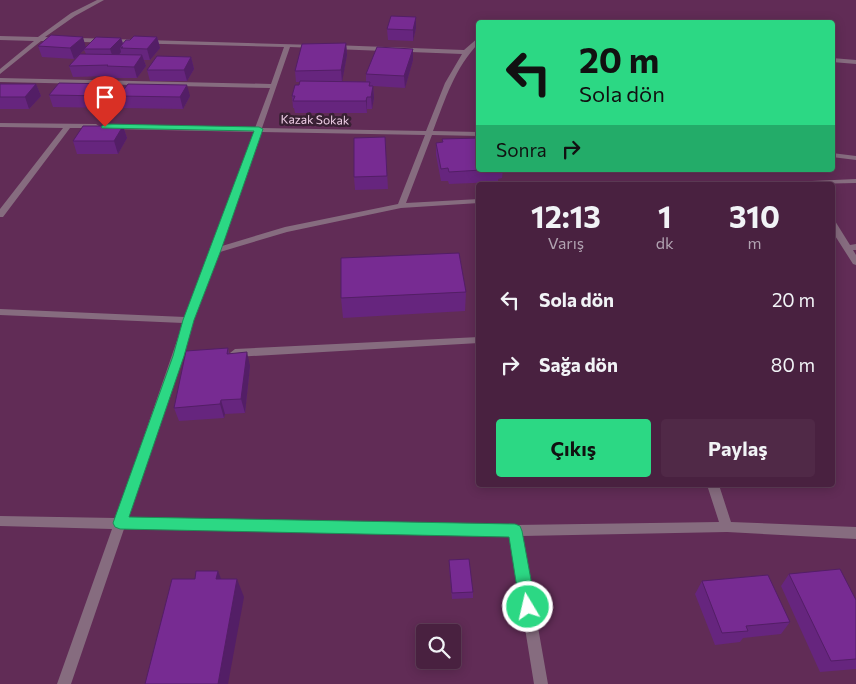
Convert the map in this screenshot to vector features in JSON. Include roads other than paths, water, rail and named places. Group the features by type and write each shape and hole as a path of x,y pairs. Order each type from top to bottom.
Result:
{"street":[{"path":"0,72 62,20 79,9 101,0"},
{"path":"0,38 318,46"},
{"path":"400,206 448,83 466,52 476,42"},
{"path":"64,684 120,523 183,356 189,320 216,250 288,45"},
{"path":"328,46 466,52"},
{"path":"835,60 856,62"},
{"path":"0,80 274,86"},
{"name":"Kazak Sokak","path":"0,125 476,134"},
{"path":"0,215 68,126"},
{"path":"835,155 856,158"},
{"path":"835,182 856,181"},
{"path":"216,250 285,230 400,206 476,201"},
{"path":"835,227 852,248 856,262"},
{"path":"0,312 189,320"},
{"path":"227,354 476,340"},
{"path":"714,487 727,527"},
{"path":"0,522 515,531 727,527 856,533"},
{"path":"515,531 541,684"}]}
